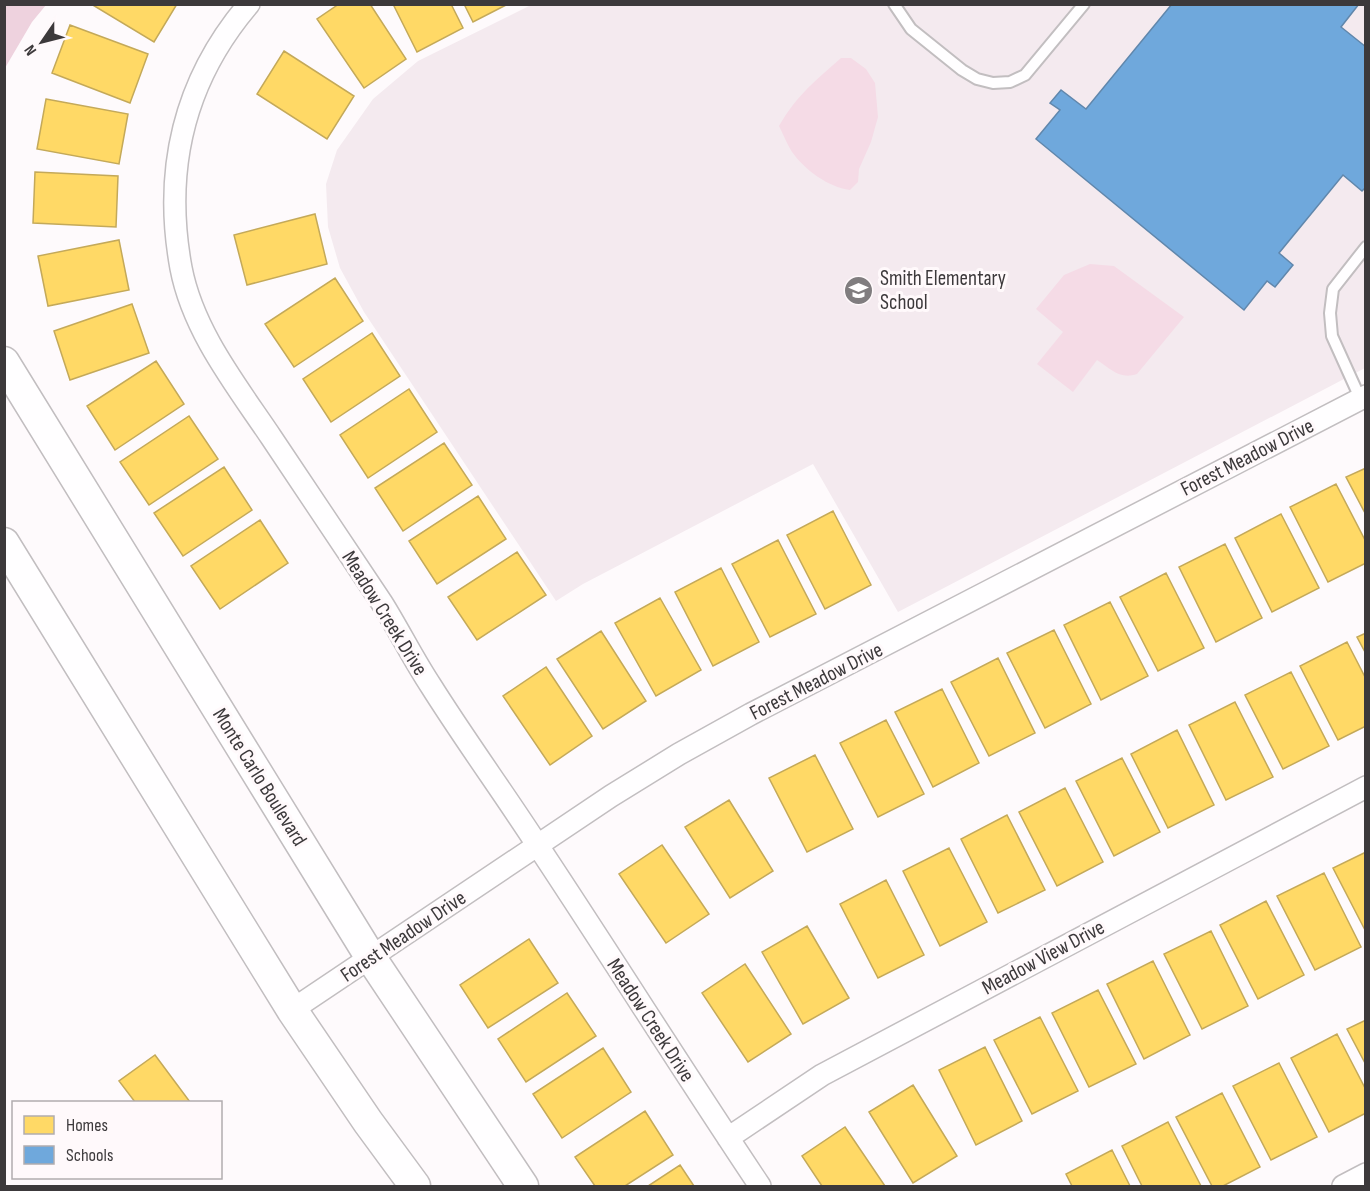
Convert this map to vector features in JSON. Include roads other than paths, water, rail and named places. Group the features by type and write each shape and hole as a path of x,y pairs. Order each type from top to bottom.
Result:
{"main road":[{"name":"Monte Carlo Boulevard","path":"4,362 371,958 523,1186"},
{"path":"4,543 292,1010 416,1186"}],"street":[{"name":"Meadow Creek Drive","path":"249,4 206,65 190,104 182,137 177,172 176,210 182,270 190,300 216,354 382,603 431,687 538,846 760,1186"},
{"name":"Forest Meadow Drive","path":"292,1010 611,796 714,734 1363,397"},
{"name":"Meadow View Drive","path":"728,1138 822,1075 1365,787"},
{"path":"1342,1186 1365,1174"}],"lane":[{"path":"894,4 911,29 962,70 977,79 993,83 1010,82 1025,75 1084,4"},
{"path":"1363,397 1332,336 1330,313 1333,289 1365,247"}],"place":[{"name":"Smith Elementary School","path":"859,290"}]}
